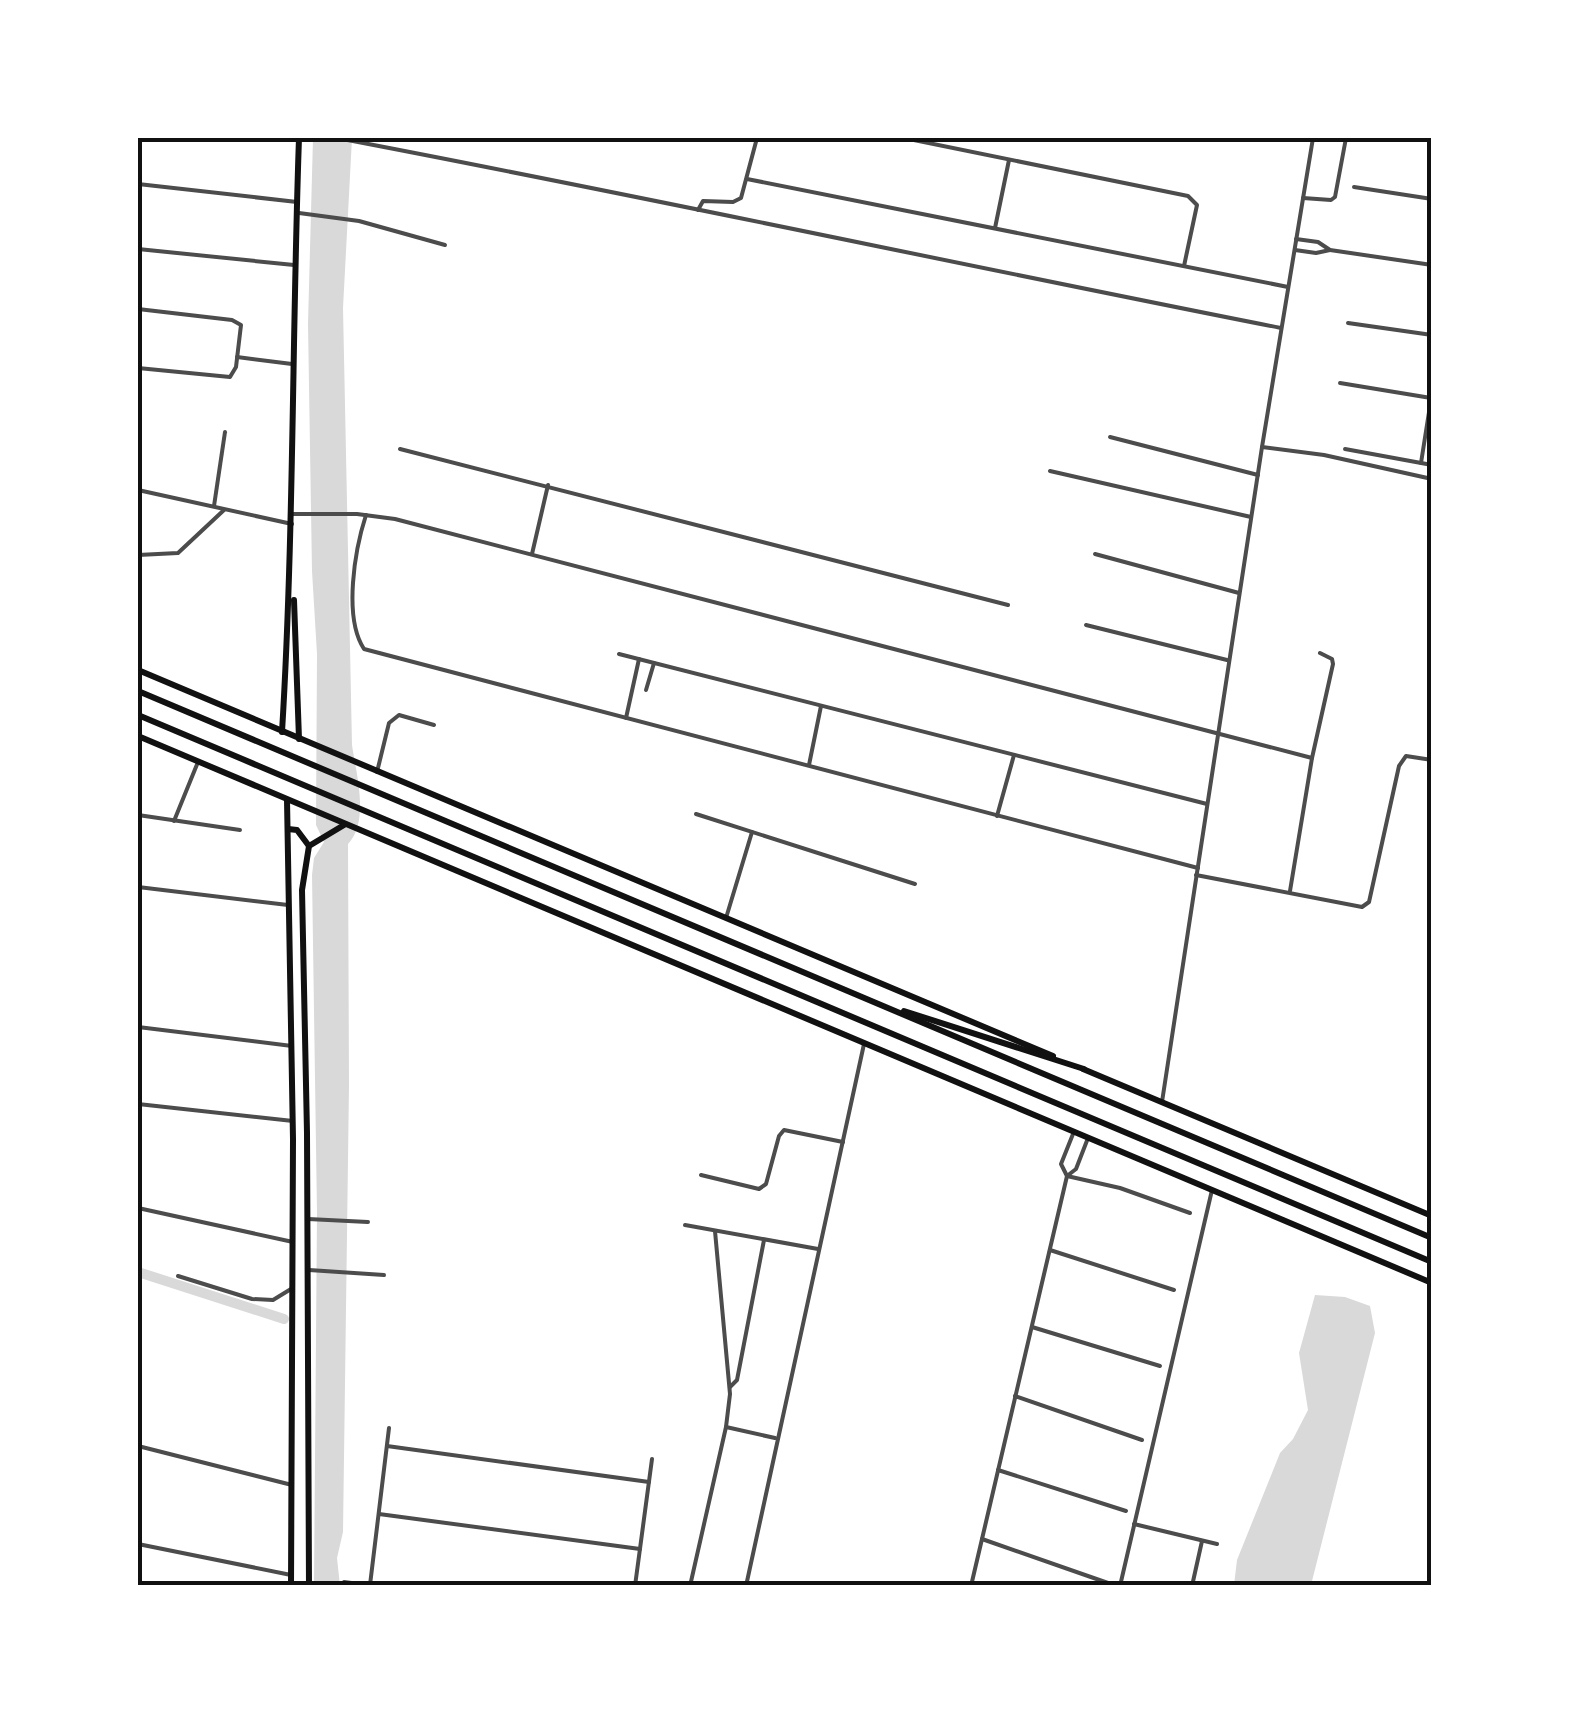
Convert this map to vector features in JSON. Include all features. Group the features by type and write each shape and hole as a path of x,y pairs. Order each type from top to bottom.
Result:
{"main road":[{"path":"298,738 292,564 292,364 300,138"},
{"path":"282,732 292,564"},
{"path":"138,670 1432,1216"},
{"path":"138,691 1432,1238"},
{"path":"138,716 1432,1262"},
{"path":"138,736 1432,1283"},
{"path":"287,800 293,1121 291,1586"},
{"path":"309,1586 307,1270 312,1219 302,890 309,846 344,824"},
{"path":"288,829 297,830 309,846"},
{"path":"869,1001 1084,1069"}],"street":[{"path":"337,138 1281,328"},
{"path":"698,210 703,201 737,201 758,138"},
{"path":"904,138 1188,196 1197,205 1184,266"},
{"path":"1162,1102 1313,138"},
{"path":"1303,198 1335,197 1346,138"},
{"path":"994,228 1009,160"},
{"path":"747,179 1288,287"},
{"path":"138,184 297,202"},
{"path":"1354,187 1432,199"},
{"path":"297,213 359,222 445,246"},
{"path":"1296,239 1318,242 1330,250"},
{"path":"138,248 294,265"},
{"path":"1294,250 1330,250 1432,265"},
{"path":"138,309 232,320 240,325 237,357 230,377 138,368"},
{"path":"1348,323 1432,335"},
{"path":"237,357 292,364"},
{"path":"1340,383 1431,399 1420,463"},
{"path":"214,508 225,432"},
{"path":"1110,437 1258,475"},
{"path":"1262,446 1432,478"},
{"path":"400,449 1008,605"},
{"path":"1345,450 1432,466"},
{"path":"1050,472 1251,517"},
{"path":"532,555 548,485"},
{"path":"138,502 138,490 292,524"},
{"path":"138,556 183,550 224,510"},
{"path":"292,514 394,518 1312,758"},
{"path":"366,515 354,573 356,626 364,648 1198,868"},
{"path":"1095,554 1240,593"},
{"path":"1086,625 1229,660"},
{"path":"1290,893 1312,758 1333,664 1332,659 1320,653"},
{"path":"619,654 1207,804"},
{"path":"626,719 639,660"},
{"path":"646,690 654,663"},
{"path":"808,767 821,706"},
{"path":"378,772 389,723 400,715 434,726"},
{"path":"997,816 1014,755"},
{"path":"1196,875 1366,906 1399,766 1406,756 1432,760"},
{"path":"174,821 198,762"},
{"path":"696,814 914,884"},
{"path":"138,815 240,830"},
{"path":"726,918 752,832"},
{"path":"138,887 288,905"},
{"path":"138,1028 292,1046"},
{"path":"746,1586 864,1044"},
{"path":"138,1104 293,1121"},
{"path":"701,1175 759,1189 766,1184 784,1130 842,1142"},
{"path":"971,1586 1067,1176 1062,1164 1074,1132"},
{"path":"1067,1176 1076,1169 1088,1138"},
{"path":"1067,1176 1120,1188 1190,1213"},
{"path":"1120,1586 1212,1190"},
{"path":"138,1208 293,1242"},
{"path":"312,1219 368,1222"},
{"path":"685,1226 819,1249"},
{"path":"690,1586 726,1427 730,1387 715,1231"},
{"path":"730,1387 737,1380 764,1240"},
{"path":"1050,1250 1174,1290"},
{"path":"307,1270 384,1274"},
{"path":"178,1276 266,1301 292,1289"},
{"path":"1032,1326 1160,1366"},
{"path":"1016,1396 1142,1440"},
{"path":"726,1427 777,1438"},
{"path":"344,1582 372,1585 389,1428"},
{"path":"138,1446 292,1484"},
{"path":"387,1446 649,1482"},
{"path":"635,1586 652,1459"},
{"path":"998,1470 1126,1512"},
{"path":"379,1514 640,1549"},
{"path":"1134,1524 1217,1544"},
{"path":"982,1539 1108,1583"},
{"path":"1192,1586 1202,1541"},
{"path":"138,1544 291,1575"}],"shaded area":[{"path":"313,138 352,138 343,308 352,745 360,810 355,834 348,844 349,1085 343,1532 337,1558 340,1586 314,1585 317,1213 312,875 314,858 324,842 316,825 317,654 308,324"},
{"path":"1315,1295 1345,1297 1370,1306 1375,1333 1311,1585 1234,1585 1237,1560 1280,1453 1293,1439 1308,1410 1299,1353"}],"waterway":[{"path":"138,1272 284,1319"}]}
